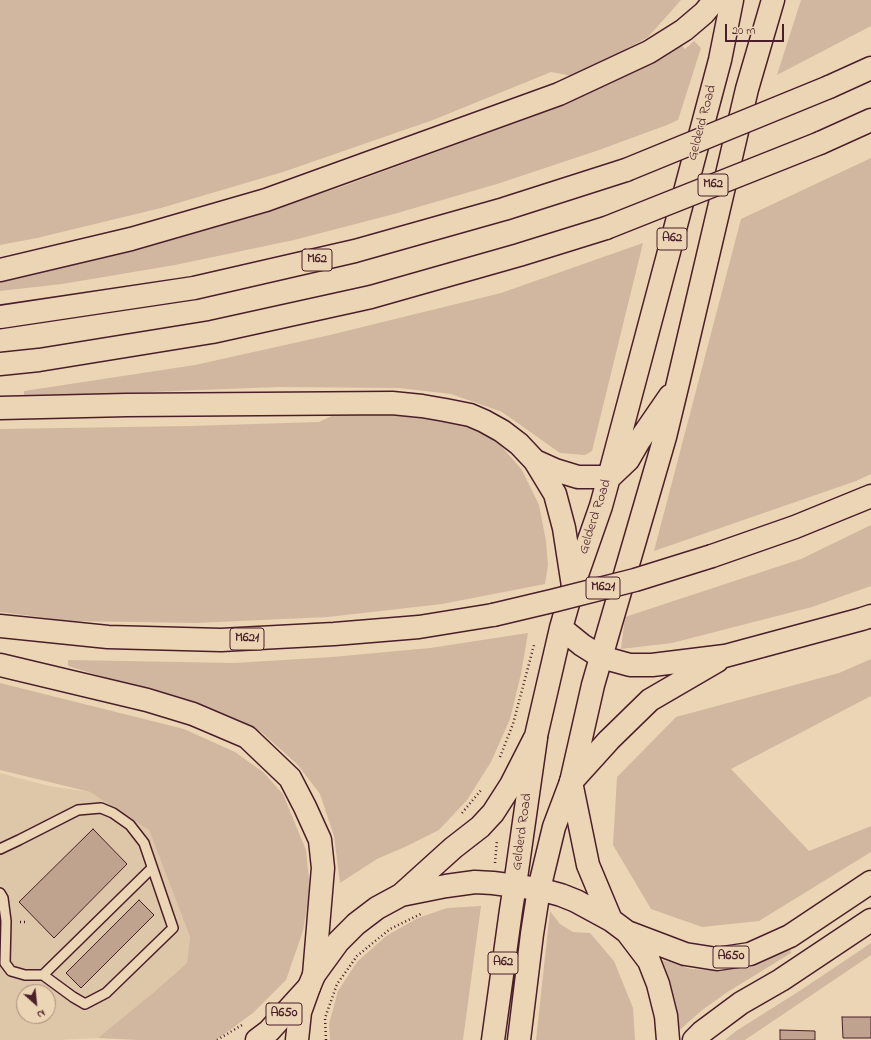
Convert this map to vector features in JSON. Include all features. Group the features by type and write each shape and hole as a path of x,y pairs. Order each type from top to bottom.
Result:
{"main road":[{"path":"0,270 131,239 266,200 559,94 649,52 684,30 704,13 715,0"},
{"name":"Gelderd Road","path":"493,1040 510,910 515,885 536,736 561,628 573,586 601,506 609,477 720,60 732,0"},
{"name":"Gelderd Road","path":"519,1040 539,889 554,827 572,782 593,685 665,437 747,89 772,0"},
{"name":"M62","path":"0,317 194,288 355,251 504,209 626,170 871,68"},
{"name":"M62","path":"0,364 39,360 212,332 371,297 519,255 606,228 820,143 871,120"},
{"path":"535,461 555,470 578,477 609,477 628,460 678,383"},
{"path":"0,408 127,405 392,403 470,415 502,431 519,444 535,461 555,494 564,528 573,586"},
{"name":"M621","path":"0,626 108,637 221,640 334,634 419,627 493,615 635,580 712,556 795,527 871,496"},
{"path":"561,628 601,658 630,665 652,665 725,656 862,620 871,616"},
{"path":"572,782 608,740 650,700 725,656"},
{"path":"0,665 147,700 192,714 247,737 290,778 320,840 323,868 312,981"},
{"path":"297,1040 300,1012 312,981 338,942 356,924 377,908 401,895 453,848 480,827 493,813 511,785 536,736"},
{"name":"Gelderd Road","path":"572,782 588,865 619,926"},
{"path":"401,895 475,882 515,885 539,889 576,901 619,926 649,960 658,984 666,1016 668,1040"},
{"name":"A650","path":"619,926 686,954 717,959 750,954 790,936 871,882"},
{"path":"694,1040 702,1032 741,1003 781,980 871,920"},
{"name":"A650","path":"257,1040 269,1031 312,981"}],"lane":[{"path":"0,849 78,810 101,808 113,813 130,825 144,843 173,928 106,993 85,1004 43,975 25,975 11,971 6,963 6,921 3,898 0,894"},
{"path":"43,975 152,868"}],"path":[{"path":"326,1040 326,1018 337,984 357,956 390,929 429,910"}],"shaded area":[{"path":"0,0 681,0 648,37 611,58 572,76 551,72 433,120 283,172 161,208 37,238 0,245"},
{"path":"801,0 871,0 871,26 777,75"},
{"path":"694,41 701,48 678,120 599,150 497,184 394,214 294,240 175,265 62,284 0,291 0,280 253,215 341,187 521,121 634,72 661,57 679,43 685,49"},
{"path":"871,158 871,474 856,481 654,551 741,219"},
{"path":"643,243 592,451 585,455 560,453 502,412 451,394 399,388 279,387 98,394 24,395 24,391 195,365 330,335 501,293"},
{"path":"340,412 408,413 453,420 496,440 522,470 539,505 546,541 548,565 545,584 442,604 328,617 196,623 71,621 0,612 0,429 319,422"},
{"path":"871,525 871,586 812,607 672,643 621,649 625,617 801,559"},
{"path":"528,633 521,674 510,719 491,762 467,800 439,830 377,859 340,883 334,836 320,794 297,764 261,732 217,712 68,666 68,660 234,663 332,657 430,648"},
{"path":"871,659 871,696 731,769 809,851 871,826 871,852 759,921 702,927 651,909 613,845 617,777 676,717 839,673"},
{"path":"0,683 184,729 235,752 263,772 283,794 306,850 310,889 303,931 286,980 253,1013 216,1040 138,1040 98,1038 187,963 190,937 149,830 90,792 0,770"},
{"path":"0,773 49,786 90,792 134,816 149,830 190,937 187,963 126,1017 98,1038 59,1040 0,1040"},
{"path":"481,906 463,1040 330,1040 329,1024 338,991 357,962 386,936 418,918 447,908"},
{"path":"550,911 560,924 573,932 590,933 614,961 633,1008 635,1040 536,1040"},
{"path":"871,943 871,955 745,1040 725,1040 736,1031"},
{"path":"790,948 791,953 726,993 701,1011 673,1036 653,957 691,969 710,970 736,968 762,962"}],"building":[{"path":"93,829 127,864 54,938 19,902"},
{"path":"139,900 154,915 81,988 66,973"},
{"path":"842,1017 871,1017 871,1038 843,1038"},
{"path":"780,1030 815,1031 815,1040 780,1040"}]}
